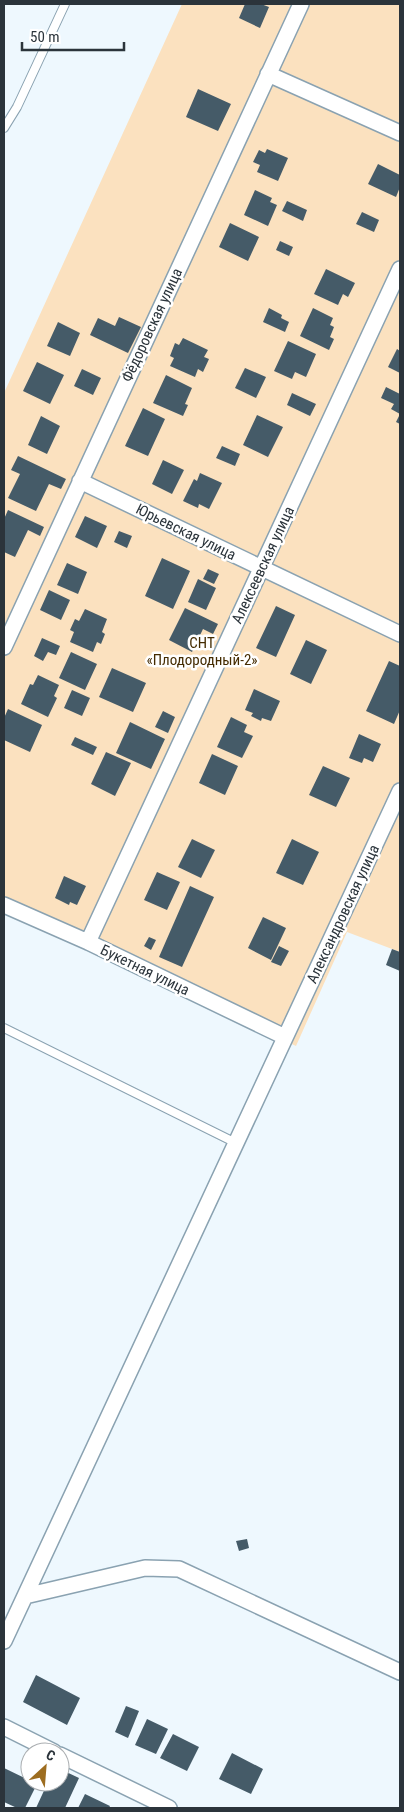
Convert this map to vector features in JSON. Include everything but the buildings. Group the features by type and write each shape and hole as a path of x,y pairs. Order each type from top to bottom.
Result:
{"street":[{"name":"Фёдоровская улица","path":"4,647 301,4"},
{"path":"268,74 400,133"},
{"name":"Алексеевская улица","path":"88,942 400,269"},
{"name":"Юрьевская улица","path":"80,481 400,634"},
{"name":"Александровская улица","path":"4,1641 400,791"},
{"name":"Букетная улица","path":"4,905 88,942 285,1037"},
{"path":"25,1596 145,1568 179,1569 400,1672"},
{"path":"4,1727 34,1742"},
{"path":"70,1760 169,1808"}],"lane":[{"path":"4,128 17,107 65,4"},
{"path":"4,1028 236,1143"}],"green space":[{"name":"СНТ «Плодородный-2»","path":"182,4 400,4 400,952 347,932 296,1046 4,910 4,393"}]}
